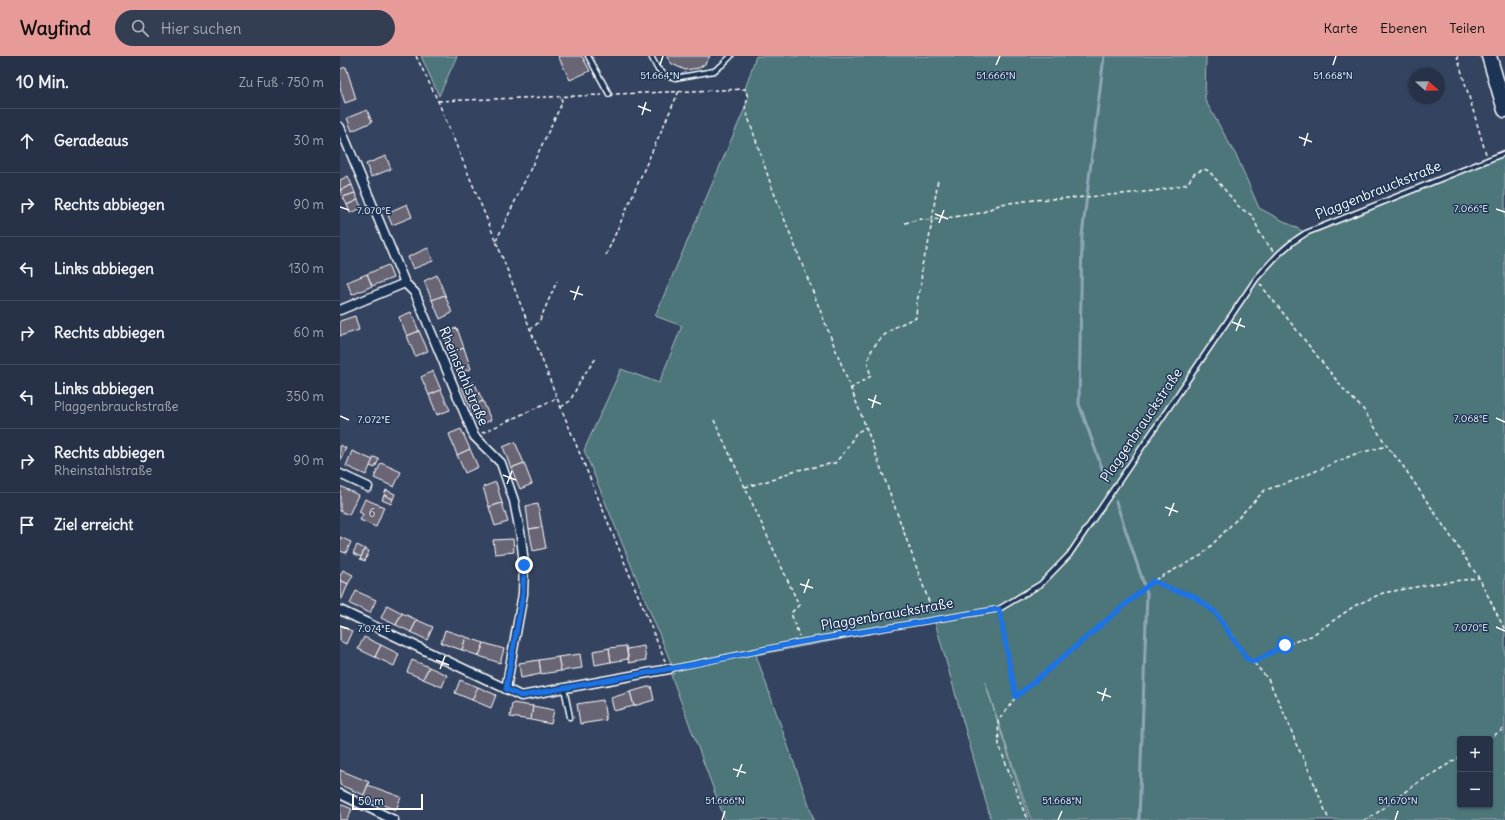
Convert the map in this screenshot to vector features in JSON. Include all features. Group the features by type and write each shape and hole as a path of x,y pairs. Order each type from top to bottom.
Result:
{"highway":[{"path":"1489,56 1505,110"}],"street":[{"name":"Rheinstahlstraße","path":"340,127 405,283 415,293 474,436 501,463 514,501 522,538 524,565 523,594 506,689"},
{"path":"340,310 405,283"},
{"path":"340,474 368,487"},
{"name":"Plaggenbrauckstraße","path":"340,610 521,696 669,669"},
{"path":"340,794 394,820"}],"lane":[{"path":"588,56 609,94"},
{"path":"651,56 657,68 665,75 675,78 714,71 731,56"},
{"name":"Plaggenbrauckstraße","path":"669,669 801,642 999,609 1041,584 1068,555 1256,279 1276,255 1291,242 1306,234 1504,153"},
{"path":"564,688 570,717"}],"path":[{"path":"416,56 438,101 496,241 561,407 669,669"},
{"path":"1457,56 1488,159"},
{"path":"438,101 745,89 748,97 745,108 771,185 866,428 935,619"},
{"path":"606,255 679,91"},
{"path":"496,241 562,103 561,96"},
{"path":"905,223 981,213 1001,204 1034,200 1155,191 1187,184 1194,174 1204,169 1209,170 1240,208 1253,216 1260,234 1276,255"},
{"path":"850,389 871,376 867,362 876,342 907,321 916,318 917,301 921,286 922,265 928,246 938,179"},
{"path":"1256,279 1345,391 1363,409 1386,446 1403,466 1479,578 1505,630"},
{"path":"530,330 539,322 558,280"},
{"path":"561,407 570,401 583,376 597,357"},
{"path":"474,436 558,398"},
{"path":"714,420 799,605 791,613 801,642"},
{"path":"745,487 775,479 793,471 835,463 846,450 856,433 866,428"},
{"path":"1027,820 999,745 998,721 1016,697 1153,581 1202,555 1265,490 1294,481 1355,454 1386,446"},
{"path":"1254,662 1285,645 1311,636 1356,605 1383,593 1432,584 1479,578"},
{"path":"1153,581 1176,591 1192,595 1215,612 1247,659 1254,662 1268,679 1289,724 1296,744 1305,761 1329,820"},
{"path":"999,609 1016,697"},
{"path":"1493,736 1505,728"},
{"path":"1364,820 1374,815 1414,785 1457,759"}],"green space":[{"path":"421,56 457,56 439,96"},
{"path":"756,56 1206,56 1205,100 1237,157 1259,208 1306,233 1505,152 1505,820 1031,820 985,682 1029,820 991,820 935,622 952,616 895,629 756,655 814,820 725,820 671,675 674,674 671,663 584,450 621,369 659,383 682,326 655,316 745,108 748,97 745,89"}],"building":[{"path":"558,56 582,56 590,71 570,80"},
{"path":"666,56 710,56 705,64 699,68 685,70 672,64"},
{"path":"346,67 356,99 345,103 340,88 340,69"},
{"path":"367,110 372,122 352,131 347,118"},
{"path":"386,156 391,169 371,177 366,164"},
{"path":"348,176 352,185 340,190 340,180"},
{"path":"352,185 355,193 343,197 340,190"},
{"path":"355,193 358,200 347,205 343,197"},
{"path":"358,200 362,208 350,213 347,205"},
{"path":"407,204 412,217 392,225 387,213"},
{"path":"428,248 433,261 413,269 408,257"},
{"path":"388,265 393,278 372,286 367,274"},
{"path":"367,274 372,286 352,295 347,282"},
{"path":"437,275 445,295 432,300 424,281"},
{"path":"445,295 452,313 440,319 432,300"},
{"path":"411,312 419,331 407,336 399,317"},
{"path":"355,316 359,330 340,336 340,321"},
{"path":"457,328 464,348 450,353 444,332"},
{"path":"419,331 428,351 415,356 407,336"},
{"path":"464,348 471,369 457,373 450,353"},
{"path":"433,371 441,390 429,395 421,377"},
{"path":"474,382 483,401 470,407 462,388"},
{"path":"441,390 450,410 437,415 429,395"},
{"path":"483,401 491,420 479,426 470,407"},
{"path":"461,429 470,449 457,455 449,434"},
{"path":"515,442 524,463 511,468 503,447"},
{"path":"340,445 346,448 340,461"},
{"path":"470,449 478,467 465,473 457,455"},
{"path":"352,451 373,460 366,475 346,466"},
{"path":"374,457 379,459 375,468 370,466"},
{"path":"381,463 401,472 394,487 374,478"},
{"path":"524,463 532,484 520,489 511,468"},
{"path":"496,482 502,503 489,507 483,487"},
{"path":"340,486 358,495 349,515 340,511"},
{"path":"386,490 395,494 393,499 384,495"},
{"path":"384,495 393,499 391,504 382,500"},
{"path":"365,499 384,507 376,527 360,520 363,514 359,512"},
{"path":"502,503 508,522 495,526 489,507"},
{"path":"538,504 542,527 529,529 526,506"},
{"path":"542,527 546,548 533,551 529,529"},
{"path":"340,537 351,542 346,553 340,551"},
{"path":"513,539 514,552 495,554 493,540"},
{"path":"357,545 365,549 361,557 353,553"},
{"path":"365,549 369,551 365,561 360,559"},
{"path":"343,570 353,575 348,584 340,580"},
{"path":"340,580 348,584 342,599 340,598"},
{"path":"356,591 376,600 370,613 350,604"},
{"path":"387,605 402,613 396,625 381,618"},
{"path":"402,613 417,620 411,632 396,625"},
{"path":"417,620 433,627 427,640 411,632"},
{"path":"340,626 352,631 346,644 340,641"},
{"path":"445,630 466,637 462,650 441,643"},
{"path":"364,637 381,645 375,657 358,649"},
{"path":"466,637 484,643 479,656 462,650"},
{"path":"484,643 504,649 500,663 479,656"},
{"path":"381,645 399,654 394,666 375,657"},
{"path":"626,646 628,659 611,662 609,648"},
{"path":"644,646 646,660 629,663 627,649"},
{"path":"609,648 611,662 595,665 593,651"},
{"path":"580,654 582,668 561,671 558,657"},
{"path":"558,657 561,671 541,674 539,660"},
{"path":"412,660 429,667 423,679 407,672"},
{"path":"539,660 541,674 521,678 519,663"},
{"path":"429,667 447,675 442,687 423,679"},
{"path":"460,680 478,687 472,700 455,693"},
{"path":"651,686 654,700 634,706 630,692"},
{"path":"478,687 496,695 491,708 472,700"},
{"path":"630,692 634,706 614,711 611,698"},
{"path":"603,700 606,720 580,724 577,704"},
{"path":"512,703 533,706 531,720 510,717"},
{"path":"533,706 554,710 551,724 531,720"},
{"path":"340,770 369,782 364,795 340,785"},
{"path":"368,785 401,797 396,810 363,797"},
{"path":"340,804 352,809 347,820 340,820"}],"waterway":[{"path":"1104,56 1082,236 1079,404 1107,482"},
{"path":"1116,502 1147,593 1139,820"}],"route":[{"path":"524,565 523,594 506,689 521,696 695,664 801,642 999,609 1016,697 1153,581 1176,591 1192,595 1215,612 1247,659 1254,662 1285,645"}]}
